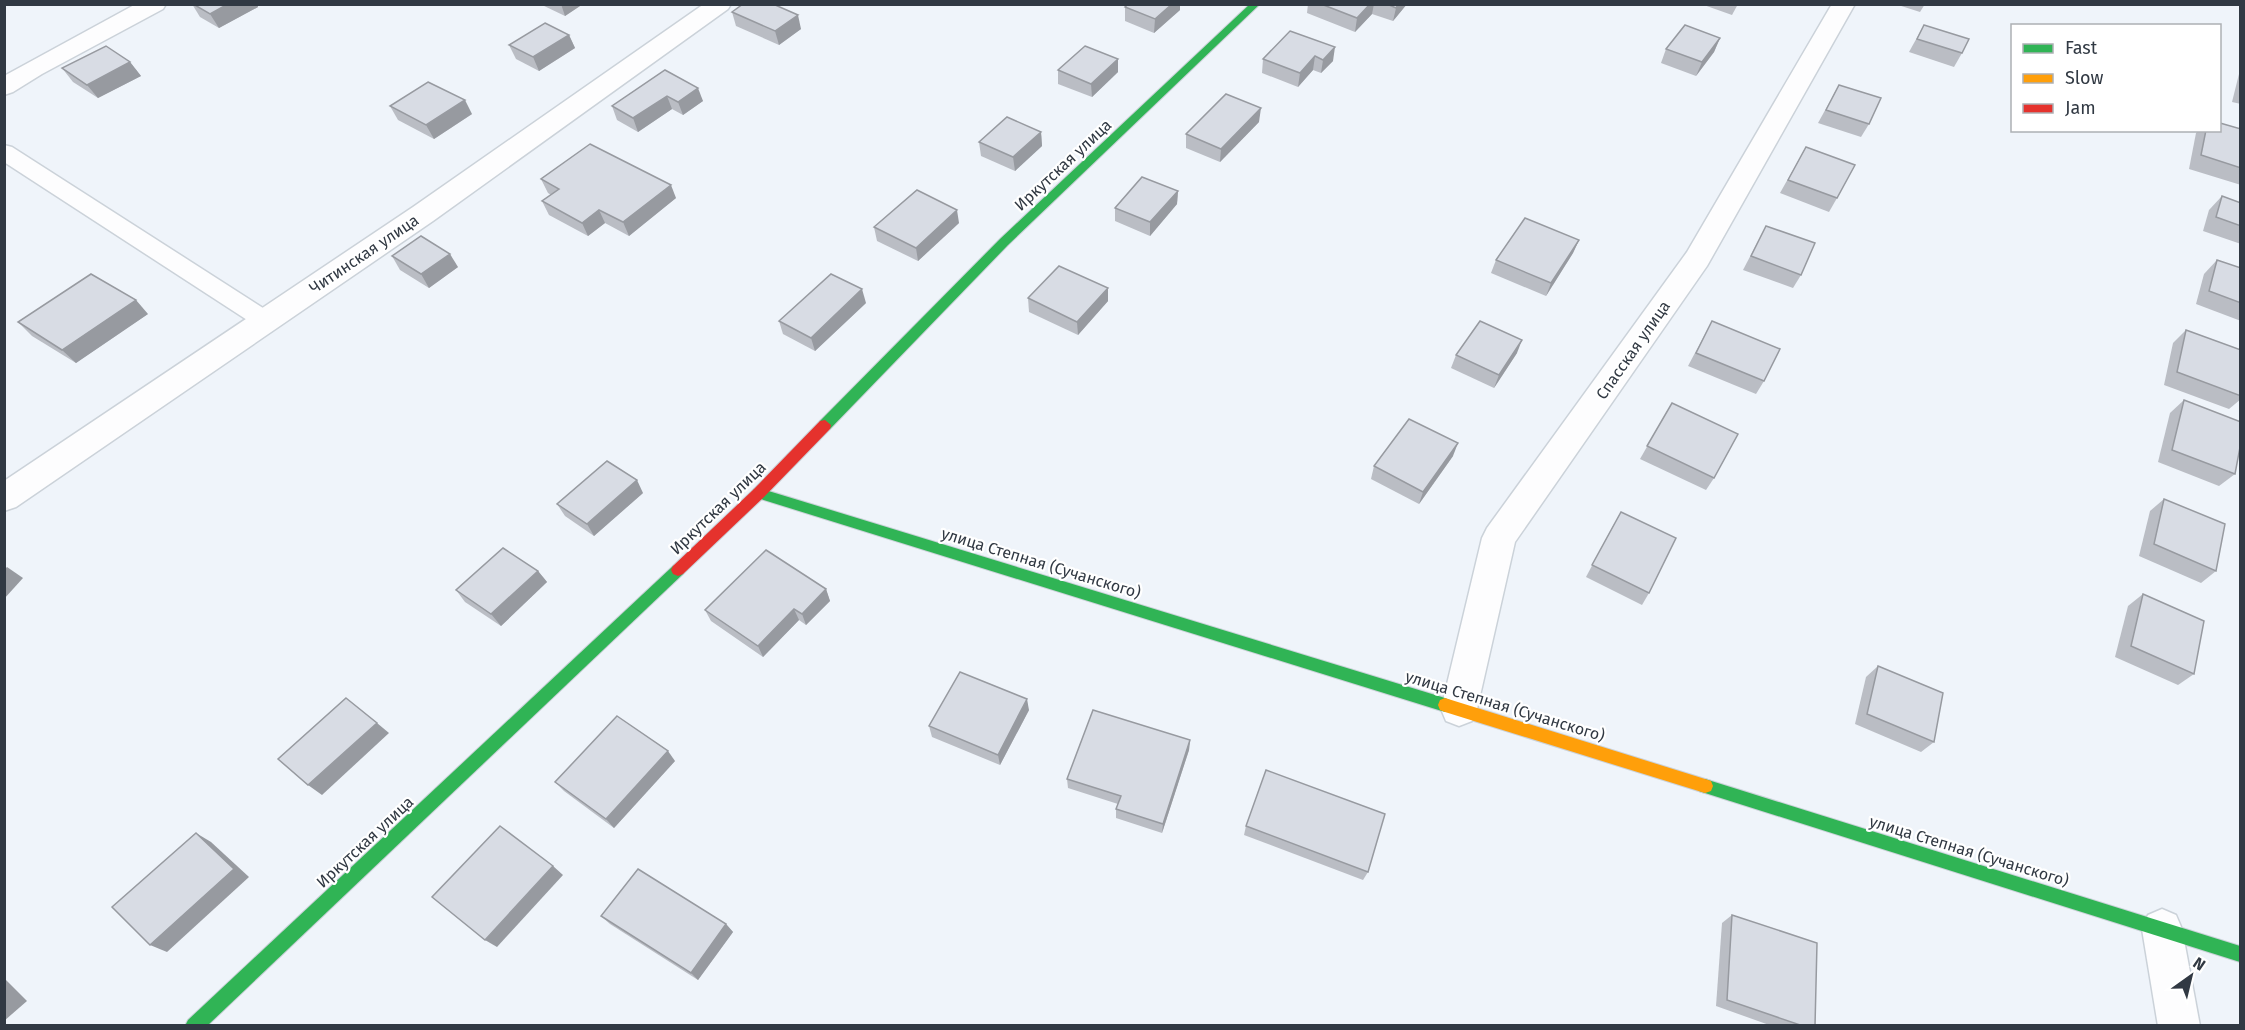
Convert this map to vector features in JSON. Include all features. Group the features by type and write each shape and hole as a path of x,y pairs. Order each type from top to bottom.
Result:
{"street":[{"path":"4,87 33,69 155,4"},
{"name":"Читинская улица","path":"4,498 423,214 720,4"},
{"name":"Иркутская улица","path":"194,1026 759,493 1004,242 1256,4"},
{"name":"Спасская улица","path":"1459,709 1499,538 1697,259 1844,4"},
{"name":"улица Степная (Сучанского)","path":"759,493 2241,954"},
{"path":"2162,929 2180,1026"}],"lane":[{"path":"4,152 266,321"}],"building":[{"path":"193,4 228,4 210,14"},
{"path":"743,4 773,4 798,15 775,31 732,12"},
{"path":"1128,4 1172,4 1155,19 1125,7"},
{"path":"1321,4 1370,4 1357,18"},
{"path":"545,23 569,35 533,57 509,45"},
{"path":"1685,25 1720,38 1702,62 1666,49"},
{"path":"1924,25 1969,39 1962,53 1917,39"},
{"path":"1290,31 1335,47 1323,60 1315,56 1300,73 1263,59"},
{"path":"106,46 130,62 87,85 62,68"},
{"path":"1085,46 1118,59 1091,84 1058,70"},
{"path":"665,70 698,88 678,102 667,96 633,118 612,106"},
{"path":"428,82 465,100 426,125 390,106"},
{"path":"1839,85 1881,98 1869,124 1826,110"},
{"path":"1226,94 1261,108 1221,149 1186,134"},
{"path":"1007,117 1041,132 1013,157 979,142"},
{"path":"2221,123 2241,129 2241,168 2201,155 2206,132 2221,132"},
{"path":"590,144 671,185 623,222 599,210 582,223 542,201 559,189 541,179"},
{"path":"1806,147 1855,165 1837,198 1788,180"},
{"path":"1142,177 1178,191 1150,222 1115,208"},
{"path":"917,190 957,210 916,248 874,227"},
{"path":"2222,196 2241,203 2241,226 2216,217"},
{"path":"1525,218 1579,240 1551,283 1496,260"},
{"path":"1766,226 1815,243 1801,275 1751,256"},
{"path":"421,236 450,254 421,274 392,256"},
{"path":"2217,260 2241,268 2241,303 2209,291"},
{"path":"1059,266 1108,288 1077,322 1028,298"},
{"path":"91,274 136,300 62,350 18,322"},
{"path":"831,274 862,289 811,338 779,321"},
{"path":"1480,321 1522,340 1499,375 1456,355"},
{"path":"1712,321 1780,349 1764,381 1696,353"},
{"path":"2186,330 2241,350 2241,396 2177,372"},
{"path":"2184,400 2241,422 2241,442 2235,474 2172,450"},
{"path":"1672,403 1738,434 1714,478 1647,446"},
{"path":"1409,419 1458,443 1423,492 1374,466"},
{"path":"607,461 637,480 587,524 557,504"},
{"path":"2164,499 2225,524 2216,571 2154,544"},
{"path":"1621,512 1676,538 1649,593 1592,565"},
{"path":"503,548 538,571 491,614 456,590"},
{"path":"766,550 826,589 802,614 794,609 758,646 705,610"},
{"path":"2143,594 2204,621 2194,674 2131,646"},
{"path":"1878,666 1943,693 1934,742 1867,714"},
{"path":"960,672 1027,699 998,755 929,726"},
{"path":"346,698 377,723 308,785 278,759"},
{"path":"1093,710 1190,740 1163,824 1116,809 1121,796 1067,779"},
{"path":"617,716 668,751 606,819 555,782"},
{"path":"1266,770 1385,814 1368,872 1246,826"},
{"path":"500,826 553,866 485,940 432,897"},
{"path":"196,833 234,869 150,945 112,907"},
{"path":"638,869 726,924 691,973 601,916"},
{"path":"1732,915 1817,943 1815,1026 1803,1026 1727,1000"}],"traffic: fast":[{"path":"825,425 1004,242 1256,4"},
{"path":"759,493 1445,705"},
{"path":"194,1026 678,570"},
{"path":"1705,786 2240,954"}],"traffic: slow":[{"path":"1445,705 1705,786"}],"traffic: jam":[{"path":"678,570 759,493 825,425"}]}
